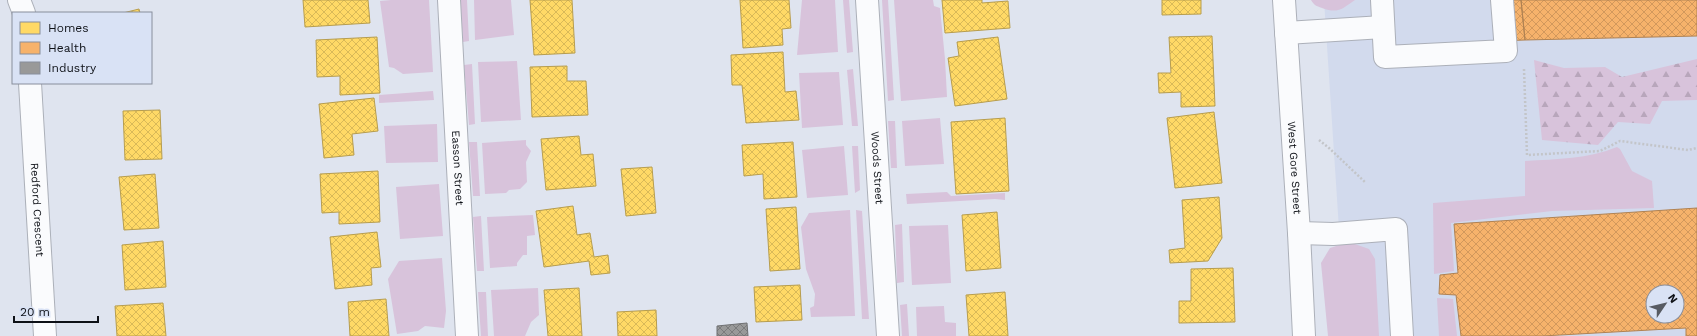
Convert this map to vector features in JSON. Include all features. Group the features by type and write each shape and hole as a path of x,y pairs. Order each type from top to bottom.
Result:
{"street":[{"path":"19,0 24,12"},
{"name":"Easson Street","path":"449,0 467,336"},
{"name":"Woods Street","path":"868,0 888,336"},
{"name":"West Gore Street","path":"1284,0 1304,336"},
{"path":"1382,0 1386,57 1506,51 1502,0"},
{"path":"1286,33 1383,27"},
{"name":"Redford Crescent","path":"30,84 45,336"},
{"path":"1299,233 1333,234 1396,229 1402,336"}],"path":[{"path":"1524,63 1527,155 1600,152 1620,141 1688,150 1697,148"},
{"path":"1318,139 1330,148 1366,183"}],"shaded area":[{"path":"1324,0 1697,0 1697,336 1346,336"}],"green space":[{"path":"429,0 433,72 403,74 394,68 389,67 380,1"},
{"path":"460,0 467,0 469,41 463,42"},
{"path":"474,0 511,0 514,35 475,40"},
{"path":"802,0 835,0 838,52 797,55"},
{"path":"843,0 849,0 853,52 847,53"},
{"path":"882,0 888,0 894,100 888,101"},
{"path":"894,0 933,0 934,6 940,8 947,97 901,101"},
{"path":"1311,0 1355,0 1340,10 1332,11 1317,6"},
{"path":"1697,59 1697,100 1662,101 1650,124 1618,122 1598,145 1542,140 1534,60 1564,68 1605,67 1622,77"},
{"path":"517,61 521,120 481,122 478,62"},
{"path":"472,64 475,124 469,125 464,65"},
{"path":"853,69 858,126 852,126 847,70"},
{"path":"839,72 843,125 802,128 799,73"},
{"path":"433,91 434,100 379,103 379,95"},
{"path":"940,118 944,164 905,166 902,121"},
{"path":"888,121 895,121 897,168 891,168"},
{"path":"437,124 438,162 386,163 384,126"},
{"path":"526,140 526,145 531,151 526,162 527,182 520,189 509,190 506,193 485,194 482,143"},
{"path":"469,142 477,142 480,196 473,196"},
{"path":"844,146 848,195 807,198 802,150"},
{"path":"852,146 858,146 860,190 855,193"},
{"path":"1617,147 1620,149 1632,171 1652,181 1654,208 1552,211 1451,223 1454,271 1434,274 1433,203 1525,196 1525,161 1584,156"},
{"path":"439,184 443,236 400,239 396,187"},
{"path":"947,192 951,196 1005,193 1005,200 995,199 907,204 906,194"},
{"path":"850,210 855,316 811,317 810,308 814,306 815,294 806,269 801,227 809,213"},
{"path":"856,210 862,211 869,319 862,319"},
{"path":"533,215 535,235 527,236 527,255 523,255 517,263 517,266 490,268 487,217"},
{"path":"481,216 484,271 477,271 473,217"},
{"path":"902,224 904,282 897,283 895,225"},
{"path":"948,225 951,283 912,285 909,226"},
{"path":"1349,242 1369,249 1375,259 1379,336 1328,336 1321,263 1330,248"},
{"path":"442,258 446,311 444,328 425,326 418,331 397,334 388,279 399,261"},
{"path":"538,288 539,315 531,322 525,336 494,336 491,290"},
{"path":"478,292 486,292 488,336 481,336"},
{"path":"1437,298 1453,299 1457,336 1439,336"},
{"path":"907,304 909,336 902,336 900,305"},
{"path":"944,306 945,322 956,323 956,336 917,336 916,307"}],"building: Homes":[{"path":"303,0 368,0 370,23 305,27"},
{"path":"530,0 572,0 575,53 534,55"},
{"path":"740,0 789,0 791,28 782,29 783,45 743,48"},
{"path":"942,0 982,0 982,3 1008,1 1010,28 945,33"},
{"path":"1162,0 1201,0 1201,14 1162,15"},
{"path":"139,9 140,12 127,12"},
{"path":"1212,36 1215,106 1181,107 1181,92 1159,93 1158,73 1171,73 1169,37"},
{"path":"377,37 380,93 340,95 340,76 317,77 316,40"},
{"path":"998,37 1007,99 955,106 948,58 959,56 957,42"},
{"path":"783,52 785,92 796,91 799,120 746,123 742,85 732,85 731,55"},
{"path":"567,66 567,81 586,81 588,115 532,117 530,67"},
{"path":"374,98 378,131 352,134 354,155 324,158 319,104"},
{"path":"160,110 162,159 125,160 123,111"},
{"path":"1214,112 1222,183 1175,188 1167,118"},
{"path":"1005,118 1009,191 956,194 951,122"},
{"path":"579,136 581,155 593,154 596,186 546,190 541,139"},
{"path":"793,142 797,197 764,199 763,174 744,176 742,145"},
{"path":"652,167 656,213 626,216 621,169"},
{"path":"378,171 380,222 339,224 339,212 322,213 320,174"},
{"path":"155,174 159,228 124,230 119,177"},
{"path":"1219,197 1222,238 1208,261 1170,263 1169,250 1185,248 1182,200"},
{"path":"573,206 577,235 590,233 594,257 608,255 610,273 591,275 589,261 544,267 536,211"},
{"path":"796,207 800,269 770,271 766,209"},
{"path":"997,212 1001,268 966,271 962,215"},
{"path":"377,232 381,267 371,268 372,285 335,289 330,237"},
{"path":"163,241 166,287 125,290 122,245"},
{"path":"1233,268 1235,322 1179,323 1179,301 1191,301 1191,269"},
{"path":"800,285 802,320 756,322 754,287"},
{"path":"579,288 582,336 548,336 544,290"},
{"path":"1005,292 1008,336 969,336 966,295"},
{"path":"386,299 389,336 350,336 348,302"},
{"path":"163,303 166,336 117,336 115,306"},
{"path":"656,310 657,336 618,336 617,312"}],"building: Health":[{"path":"1493,0 1521,0 1525,40 1494,41"},
{"path":"1521,0 1697,0 1697,36 1525,40"},
{"path":"1697,208 1697,336 1686,336 1686,328 1542,336 1461,336 1456,295 1439,294 1440,275 1458,273 1454,224"}],"building: Industry":[{"path":"747,323 748,336 717,336 717,326"}]}
